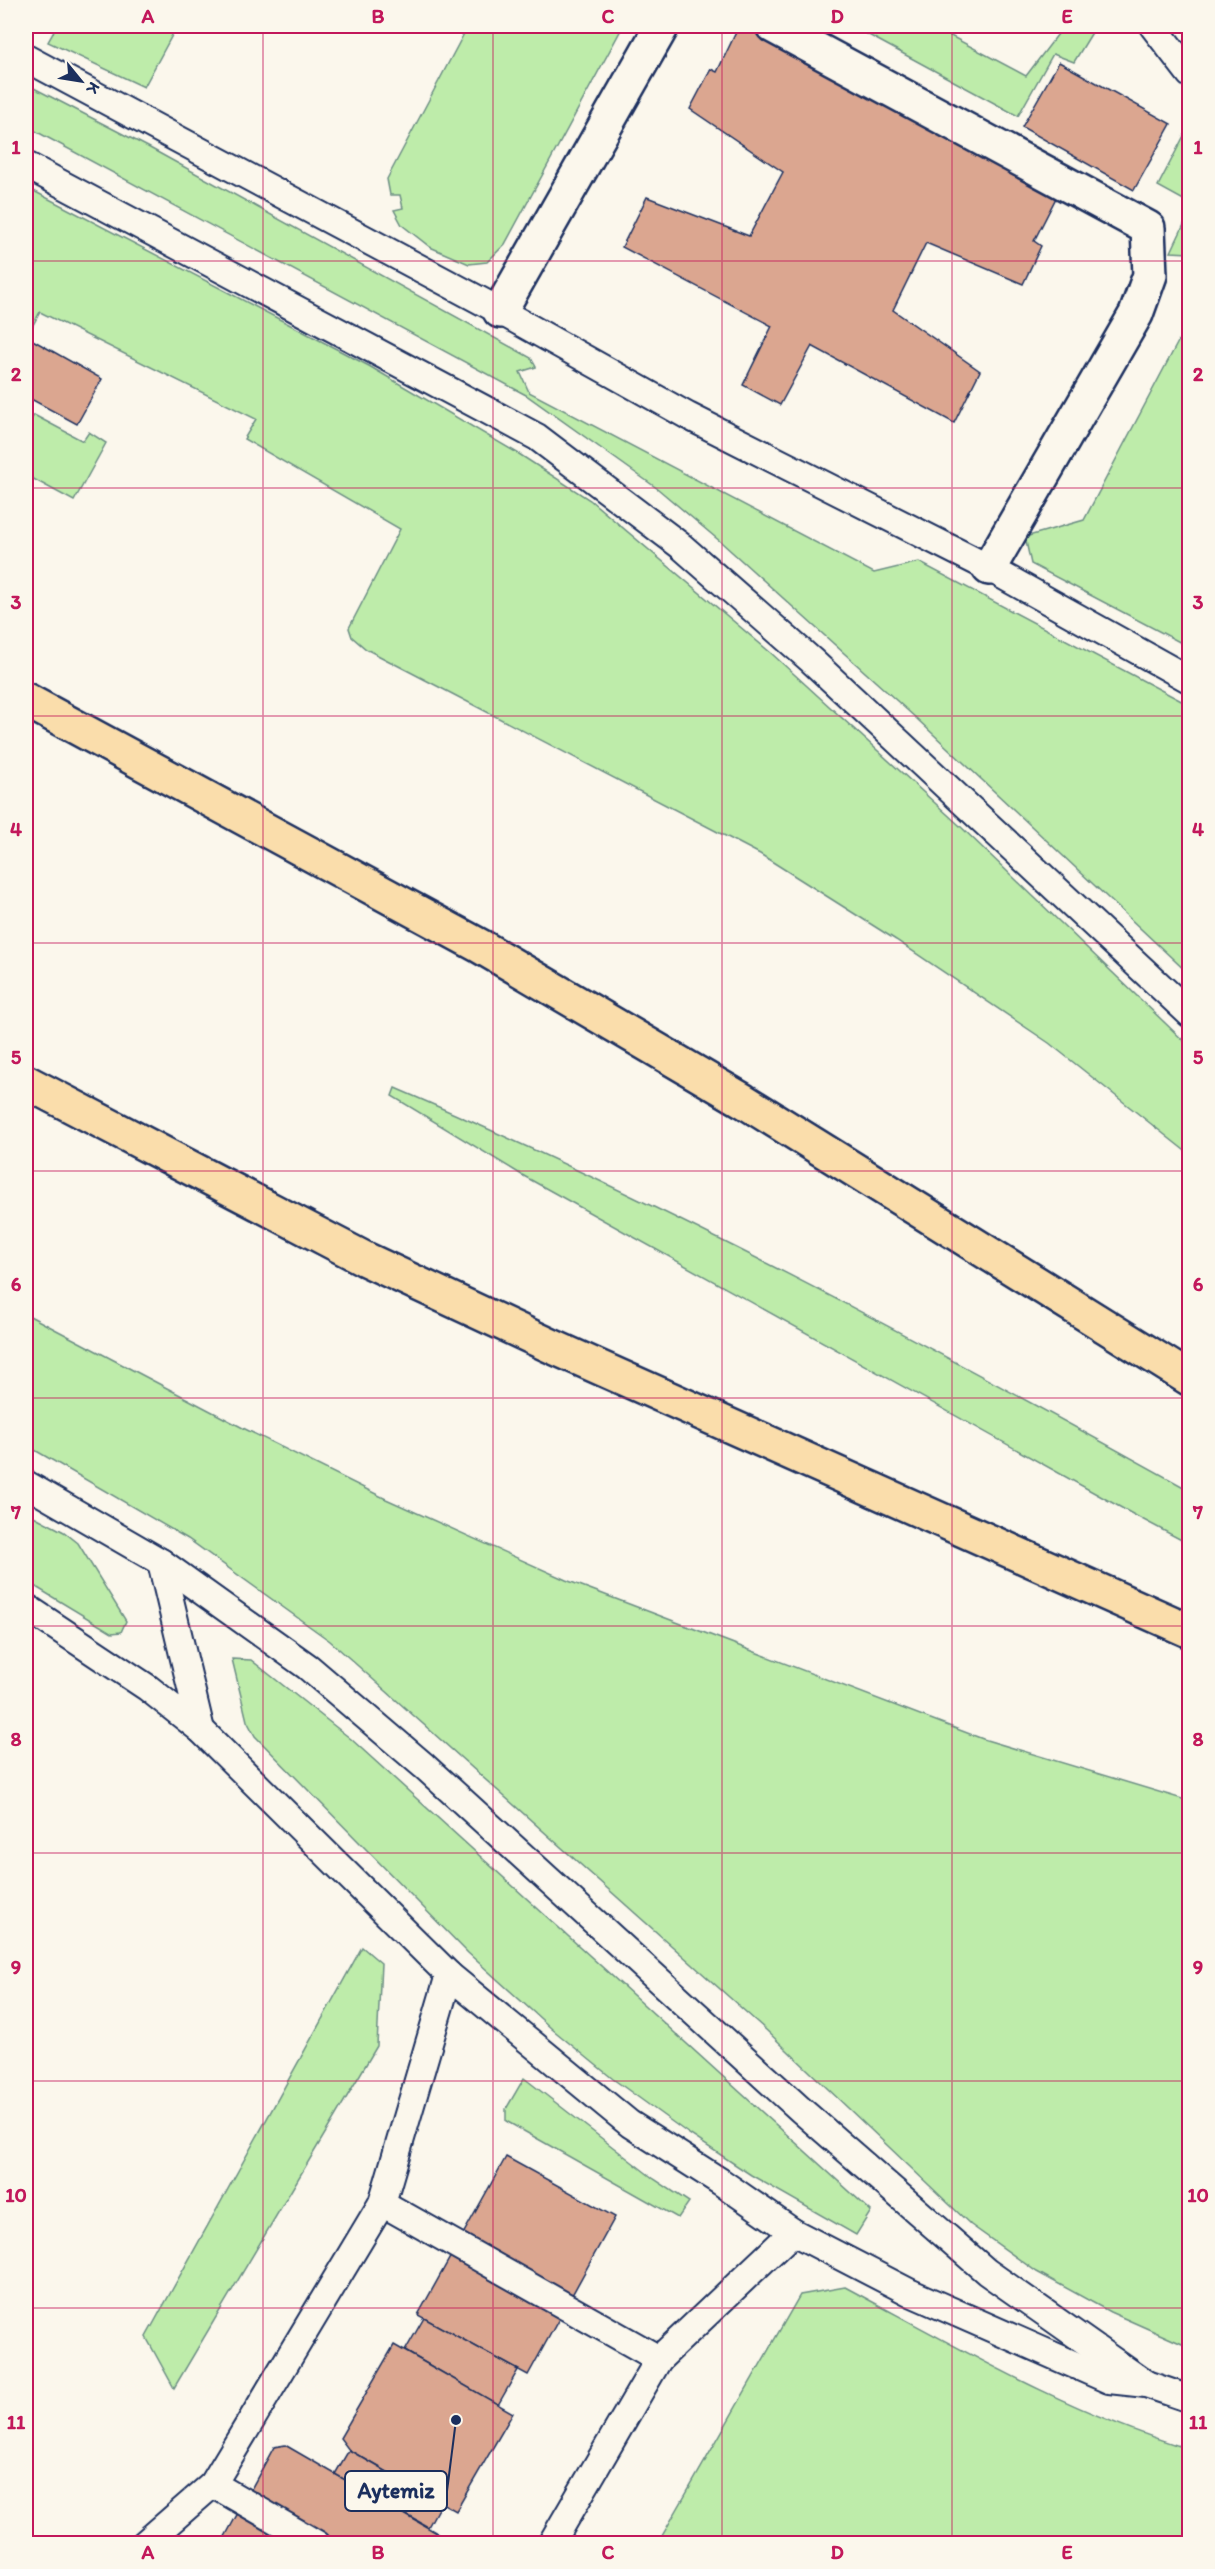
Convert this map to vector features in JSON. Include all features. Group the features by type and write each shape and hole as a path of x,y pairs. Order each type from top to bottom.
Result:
{"highway":[{"path":"26,700 480,946 744,1101 1190,1379"},
{"path":"26,1082 387,1269 549,1345 1190,1631"}],"street":[{"path":"500,311 662,26"},
{"path":"773,26 1148,228 1150,275 1136,314 989,568"}],"lane":[{"path":"1153,26 1190,74"},
{"path":"26,58 500,311 688,416 989,568 1190,680"},
{"path":"26,165 537,437 681,546 811,660 1190,1014"},
{"path":"26,1484 161,1562 308,1667 416,1758 801,2110 987,2272 1146,2384"},
{"path":"161,1562 201,1730"},
{"path":"26,1607 148,1688 201,1730 449,1975 630,2124 721,2182 793,2232 911,2293 1109,2380 1146,2384 1190,2398"},
{"path":"144,2544 213,2484 382,2203 449,1975"},
{"path":"382,2203 659,2359"},
{"path":"551,2544 659,2359 793,2232"},
{"path":"213,2484 317,2544"}],"green space":[{"path":"57,26 177,26 144,87 48,42"},
{"path":"468,26 623,26 505,244 487,262 469,264 430,247 402,225 394,210 403,208 400,195 390,195 387,179"},
{"path":"852,26 932,26 1026,76 1064,26 1096,26 1074,62 1053,54 1018,116"},
{"path":"26,84 148,147 531,358 536,367 520,372 529,392 874,573 919,562 1189,705 1189,974 917,719 722,543 658,489 526,395 26,126"},
{"path":"1189,126 1190,203 1158,186"},
{"path":"26,187 369,366 519,454 590,500 771,653 959,825 1189,1046 1189,1154 1049,1043 896,940 760,854 366,649 352,637 349,628 400,529 244,439 256,419 40,312 26,338"},
{"path":"1189,214 1189,253 1171,252"},
{"path":"1189,321 1189,647 1031,564 1025,537 1084,520"},
{"path":"34,415 83,441 89,432 106,443 74,501 26,475 26,421 29,423"},
{"path":"395,1088 598,1180 797,1279 896,1330 1189,1490 1189,1544 522,1175 392,1096"},
{"path":"26,1314 243,1428 386,1499 566,1580 983,1739 1189,1801 1189,2347 1110,2312 1037,2272 971,2225 766,2030 330,1641 188,1539 26,1445"},
{"path":"26,1512 64,1532 78,1543 126,1621 121,1632 112,1633 26,1581"},
{"path":"232,1659 251,1660 351,1739 871,2211 856,2235 751,2175 613,2079 552,2029 468,1953 255,1736 247,1721"},
{"path":"362,1947 381,1963 377,2046 174,2388 146,2337"},
{"path":"524,2078 654,2179 689,2202 678,2218 506,2121 506,2109"},
{"path":"845,2287 1013,2377 1100,2417 1189,2449 1189,2543 658,2543 800,2295"}],"building":[{"path":"739,26 756,26 1062,186 1034,241 1041,246 1023,284 926,243 893,310 980,371 954,423 812,346 780,405 743,385 772,326 622,247 647,197 749,236 783,172 690,109 711,69 717,72"},
{"path":"1059,62 1171,124 1134,190 1022,127"},
{"path":"29,338 102,379 77,424 31,399 26,409 26,345"},
{"path":"506,2157 615,2217 528,2375 418,2315"},
{"path":"424,2318 518,2370 498,2405 405,2351"},
{"path":"394,2345 513,2413 456,2511 349,2450 340,2438"},
{"path":"285,2445 456,2544 221,2544 274,2447"},
{"path":"349,2450 441,2503 428,2527 335,2474"}],"place":[{"name":"Aytemiz","path":"456,2420"}]}
